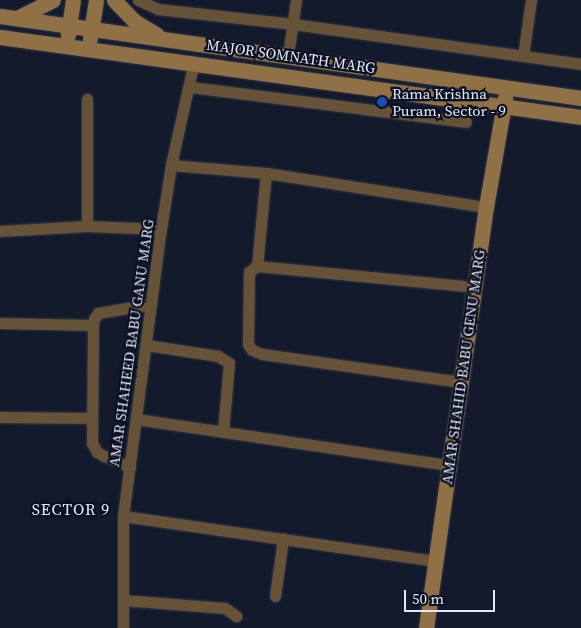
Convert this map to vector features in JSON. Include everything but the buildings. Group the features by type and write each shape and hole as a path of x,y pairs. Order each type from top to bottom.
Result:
{"street":[{"path":"16,18 34,11 53,0"},
{"path":"67,46 74,0"},
{"path":"88,49 96,0"},
{"path":"114,0 134,21 167,39"},
{"path":"138,0 158,9 292,24 581,64"},
{"path":"288,56 296,0"},
{"path":"523,56 531,0"},
{"name":"MAJOR SOMNATH MARG","path":"0,16 581,98"},
{"name":"MAJOR SOMNATH MARG","path":"0,38 88,49 193,66 581,117"},
{"name":"AMAR SHAHEED BABU GANU MARG","path":"123,628 123,516 171,165 190,88 193,66"},
{"name":"AMAR SHAHID BABU GENU MARG","path":"426,628 486,207 507,87"},
{"path":"190,88 466,122"},
{"path":"87,99 87,226"},
{"path":"171,165 266,173 486,207"},
{"path":"257,266 266,173"},
{"path":"0,231 87,226 161,230"},
{"path":"461,382 262,354 252,350 248,344 249,272 257,266 463,286"},
{"path":"130,467 97,452 92,443 93,325 98,313 151,304"},
{"path":"0,323 93,325"},
{"path":"146,345 218,356 229,363 223,432"},
{"path":"0,417 92,418"},
{"path":"136,419 449,465"},
{"path":"123,516 435,561"},
{"path":"275,596 283,539"},
{"path":"123,600 225,608 236,616"}],"place":[{"name":"Rama Krishna Puram, Sector - 9","path":"382,102"}],"district":[{"name":"SECTOR 9","path":"71,509"}]}
